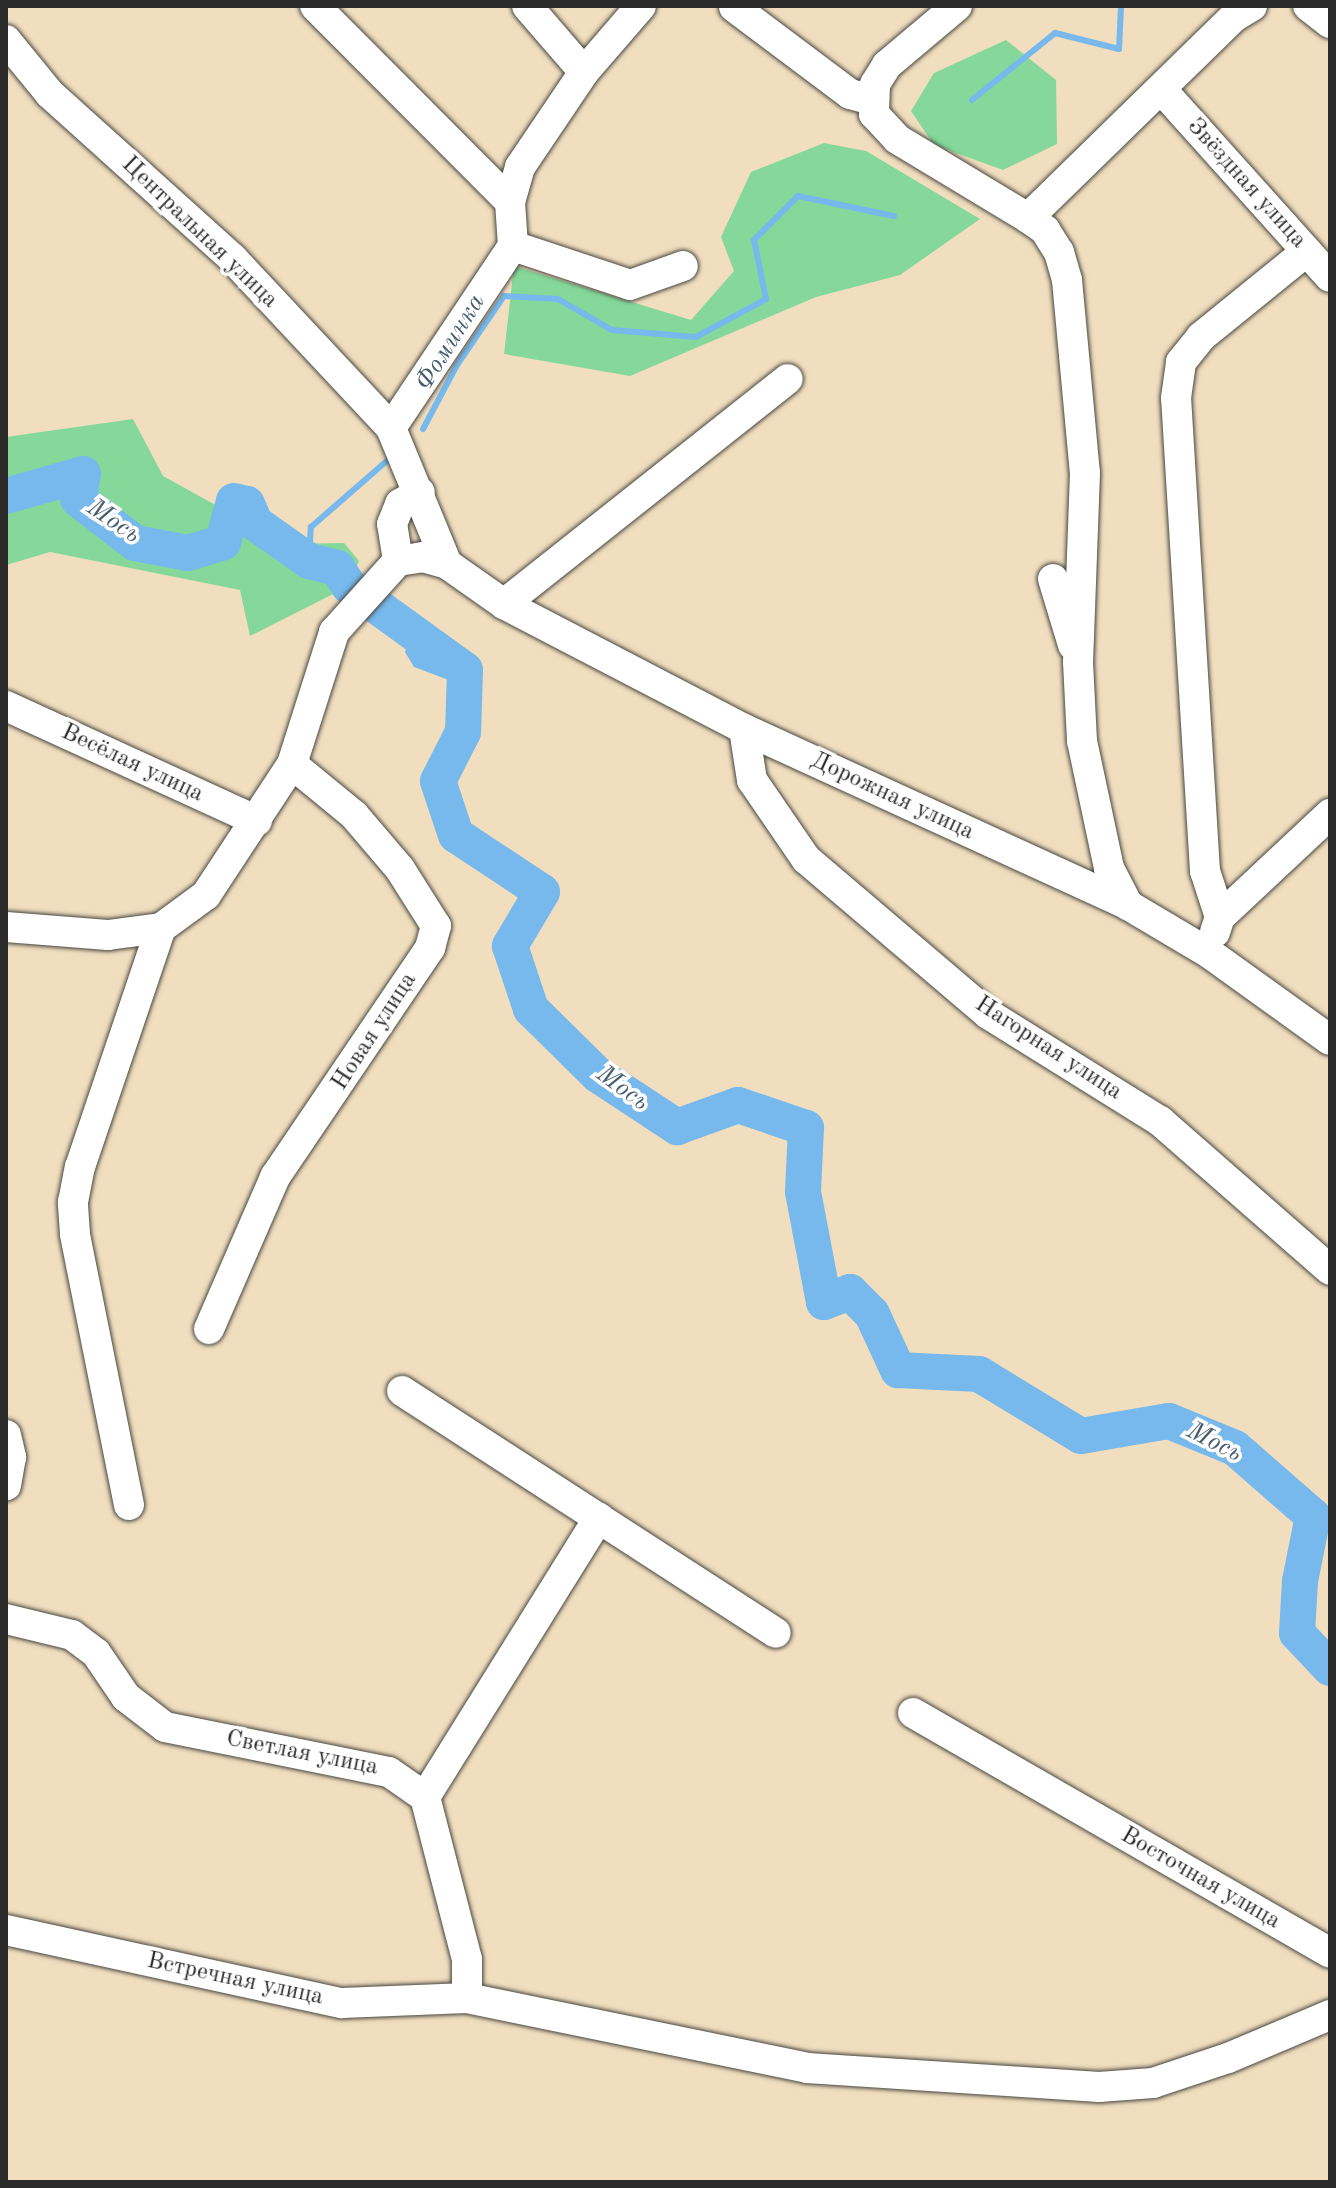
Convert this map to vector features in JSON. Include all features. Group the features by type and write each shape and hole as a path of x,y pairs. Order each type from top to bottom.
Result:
{"street":[{"path":"315,6 510,202"},
{"path":"527,6 584,72"},
{"path":"391,428 513,246 510,202 520,167 584,72 641,6"},
{"path":"957,6 887,65 872,100 874,114 891,135 1045,230 1059,252 1067,280 1085,473 1078,662 1082,741 1109,868 1128,905"},
{"path":"1028,218 1234,17 1252,6"},
{"path":"1308,6 1330,23"},
{"path":"734,7 850,94 872,100"},
{"name":"Центральная улица","path":"6,40 50,94 233,259 391,428 420,492 447,564"},
{"name":"Звёздная улица","path":"1162,90 1330,277"},
{"path":"513,246 630,285 683,266"},
{"path":"1220,917 1205,871 1176,398 1181,362 1201,337 1307,251"},
{"path":"504,604 788,379"},
{"path":"398,561 392,524 400,504 420,492"},
{"path":"6,927 108,935 161,928 206,895 292,764 334,632 347,612 398,561 423,557 447,564"},
{"name":"Дорожная улица","path":"447,564 504,604 744,729 1128,905 1209,953 1330,1040"},
{"path":"1053,579 1078,662"},
{"name":"Весёлая улица","path":"6,706 257,821"},
{"name":"Нагорная улица","path":"744,729 752,780 806,859 988,1014 1160,1121 1330,1270"},
{"name":"Новая улица","path":"209,1329 275,1177 430,948 436,926 400,869 354,815 292,764"},
{"path":"1209,953 1220,917 1330,814"},
{"path":"129,1505 75,1234 73,1202 80,1167 161,928"},
{"path":"402,1391 776,1633"},
{"path":"6,1435 11,1457 6,1486"},
{"path":"467,1998 467,1959 425,1797 599,1518"},
{"name":"Светлая улица","path":"6,1619 72,1635 96,1653 126,1697 165,1727 389,1772 425,1797"},
{"name":"Восточная улица","path":"913,1713 1330,1953"},
{"name":"Встречная улица","path":"6,1930 342,2003 467,1998 807,2068 1099,2087 1153,2083 1228,2058 1330,2015"}],"green space":[{"path":"1006,40 1056,80 1057,144 1003,170 934,145 911,111 934,73"},
{"path":"824,143 866,151 980,219 900,275 816,297 630,376 504,354 514,266 691,320 734,271 721,237 751,172"},
{"path":"133,419 163,476 286,544 344,543 359,561 349,586 250,636 240,590 50,552 6,565 6,437"}],"water":[{"path":"430,635 454,647 466,663 456,666 454,682 414,667 405,652 408,644"}],"waterway":[{"name":"Фоминка","path":"972,100 1055,33 1119,49 1121,6"},
{"name":"Фоминка","path":"423,429 457,365 504,296 558,299 612,330 696,337 766,299 754,240 798,196 894,216"},
{"name":"Фоминка","path":"309,561 311,527 390,458"},
{"name":"Мось","path":"6,496 83,474 78,499 135,543 188,553 223,542 234,501 247,504 255,523 309,561 337,568 349,586 465,670 463,732 438,781 456,835 542,892 510,946 531,1009 598,1075 677,1127 738,1105 806,1128 803,1192 824,1302 850,1292 872,1314 898,1370 979,1374 1081,1436 1169,1421 1235,1448 1313,1516 1300,1581 1297,1633 1330,1668"}]}
